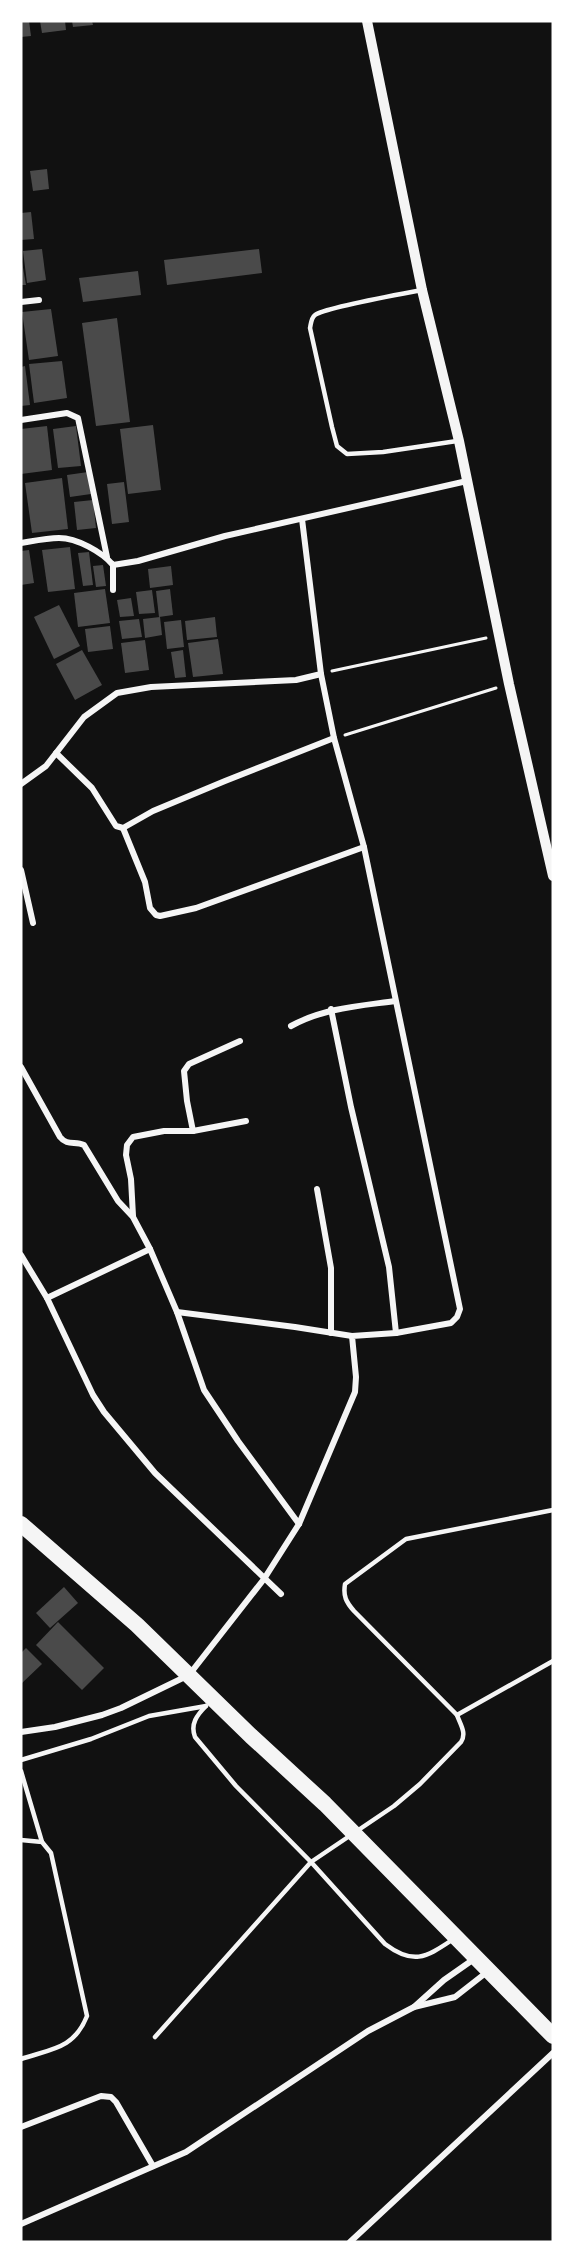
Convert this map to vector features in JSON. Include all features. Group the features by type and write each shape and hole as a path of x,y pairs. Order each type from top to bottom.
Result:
{"highway":[{"path":"21,1524 137,1625 189,1675 211,1703 353,1832 553,2036"}],"street":[{"path":"367,21 422,290 459,441 509,684 553,876"},
{"path":"21,302 39,300"},
{"path":"21,420 67,413 78,418 106,557"},
{"path":"113,565 467,481"},
{"path":"177,1312 352,1336 396,1334 451,1323 457,1317 460,1309 364,847 334,738 321,674 302,519"},
{"path":"21,543 60,538 73,540 106,557 113,565 113,590"},
{"path":"21,784 46,766 84,717 117,693 151,687 296,680 321,674"},
{"path":"56,753 92,788 116,826 123,828 153,811 334,738"},
{"path":"123,828 145,882 150,908 160,916 196,908 364,847"},
{"path":"21,870 33,923"},
{"path":"291,1026 331,1009 395,1001"},
{"path":"331,1009 351,1107 389,1267 396,1334"},
{"path":"193,1131 184,1071 189,1064 240,1041"},
{"path":"21,1067 60,1137 69,1144 78,1142 84,1145 118,1201 133,1217 150,1248 177,1312 204,1390 299,1524"},
{"path":"133,1217 131,1179 126,1155 133,1137 164,1131 193,1131 246,1121"},
{"path":"317,1189 331,1268 331,1333"},
{"path":"47,1298 150,1248"},
{"path":"21,1255 47,1298 93,1395 104,1412 154,1473 281,1594"},
{"path":"21,1732 55,1727 102,1715 189,1675 264,1579 299,1524 355,1392 356,1377 352,1336"},
{"path":"414,2007 444,1980 477,1957"},
{"path":"21,2224 186,2152 368,2031 414,2007 455,1997 489,1970"},
{"path":"350,2242 553,2053"},
{"path":"21,2127 101,2096 111,2097 153,2166"}],"lane":[{"path":"422,290 338,308 312,317 310,328 332,428 338,446 347,454 383,452 459,441"},
{"path":"156,2037 311,1862 394,1806 420,1784 464,1737 456,1715 345,1600 345,1584 406,1539 553,1510"},
{"path":"456,1715 553,1661"},
{"path":"21,1760 92,1739 149,1716 211,1703"},
{"path":"211,1703 197,1716 192,1729 195,1737 236,1786 311,1862 385,1944 400,1955 415,1958 431,1954 456,1937"},
{"path":"21,1771 42,1842 51,1853 87,2016 81,2031 66,2045 21,2059"},
{"path":"21,1840 42,1842"}],"path":[{"path":"321,674 499,635"},
{"path":"334,738 509,684"}],"building":[{"path":"21,21 29,21 31,36 21,37"},
{"path":"40,21 65,21 66,30 42,33"},
{"path":"72,21 92,21 93,25 73,27"},
{"path":"47,169 49,189 33,191 30,171"},
{"path":"31,212 34,239 21,240 21,213"},
{"path":"42,249 46,280 27,283 23,251"},
{"path":"259,249 262,273 167,285 164,260"},
{"path":"21,256 26,285 21,285"},
{"path":"138,271 141,295 83,302 79,278"},
{"path":"51,309 58,356 29,360 22,312"},
{"path":"117,318 130,422 96,426 82,323"},
{"path":"62,361 67,398 34,403 29,364"},
{"path":"25,366 30,405 21,406 21,367"},
{"path":"153,425 161,490 128,494 120,429"},
{"path":"47,426 52,470 21,474 21,429"},
{"path":"76,426 81,466 58,468 53,429"},
{"path":"88,472 91,494 70,497 67,475"},
{"path":"62,478 68,529 32,533 25,483"},
{"path":"124,482 129,522 112,524 107,484"},
{"path":"93,500 96,528 77,530 74,502"},
{"path":"70,547 75,589 48,592 42,550"},
{"path":"29,550 34,583 21,585 21,551"},
{"path":"89,552 93,585 83,586 78,553"},
{"path":"103,565 106,586 96,587 93,566"},
{"path":"171,566 173,585 150,588 148,569"},
{"path":"105,589 110,623 78,627 74,593"},
{"path":"170,589 173,615 159,617 156,591"},
{"path":"152,590 155,613 139,614 136,592"},
{"path":"131,598 134,616 120,617 117,600"},
{"path":"59,605 80,646 54,659 34,617"},
{"path":"160,617 162,635 145,638 143,619"},
{"path":"215,617 217,637 187,640 185,621"},
{"path":"139,619 142,637 122,639 119,621"},
{"path":"181,620 184,647 167,649 164,622"},
{"path":"110,626 113,649 88,652 85,629"},
{"path":"218,639 223,674 193,677 188,643"},
{"path":"145,640 149,670 125,673 121,643"},
{"path":"82,650 102,685 75,700 56,664"},
{"path":"183,650 186,677 175,678 171,652"},
{"path":"64,1587 78,1603 50,1628 36,1613"},
{"path":"58,1622 104,1668 82,1690 36,1645"},
{"path":"26,1648 42,1664 21,1684 21,1653"}]}
